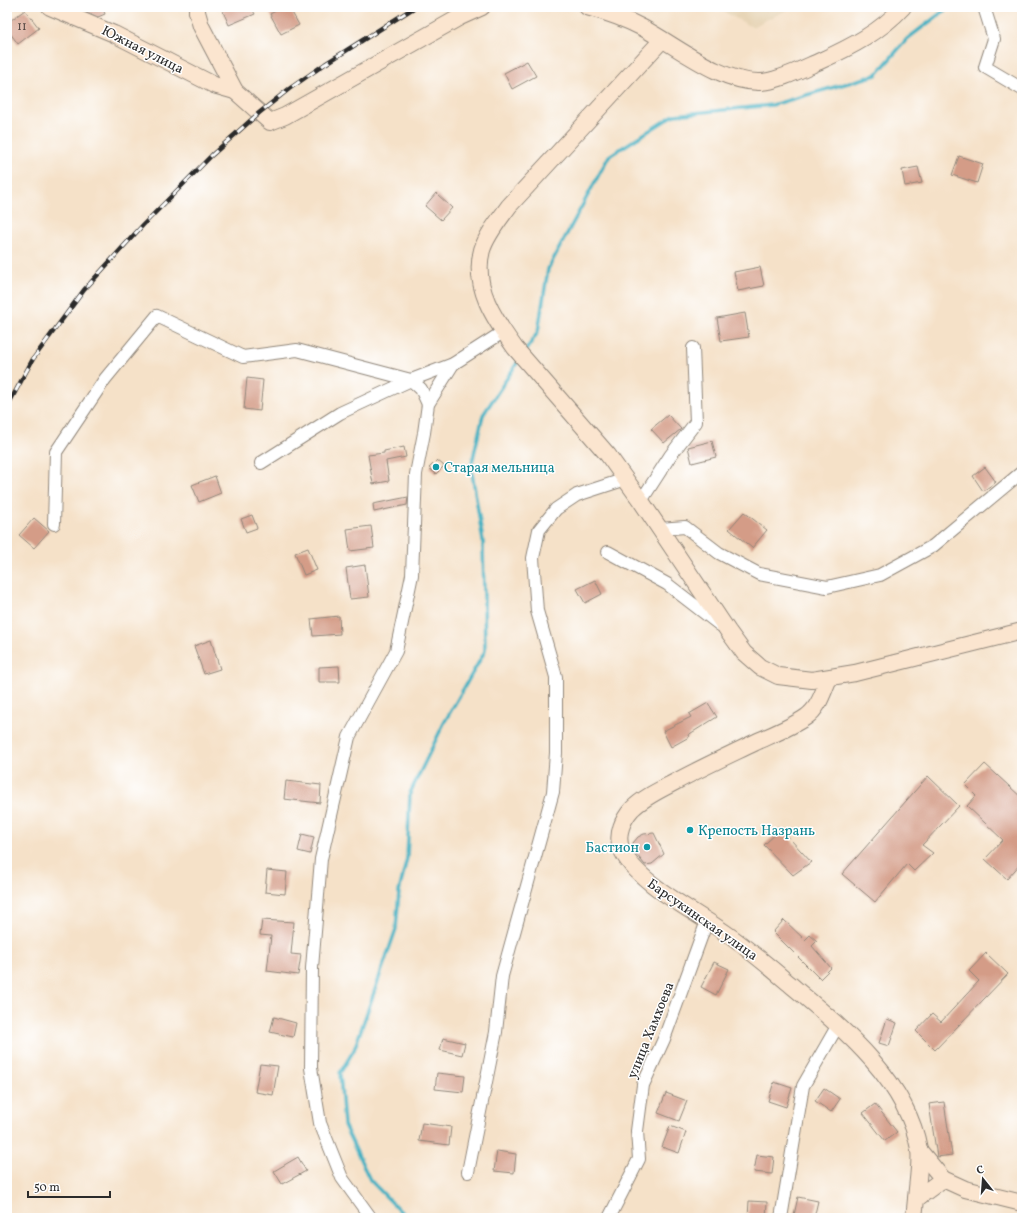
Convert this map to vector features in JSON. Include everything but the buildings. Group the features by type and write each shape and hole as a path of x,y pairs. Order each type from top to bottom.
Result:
{"street":[{"name":"Южная улица","path":"50,7 114,34 214,86 235,91"},
{"path":"198,7 197,12 201,26 235,91 270,122 285,116 460,17 482,7"},
{"path":"586,7 643,28 725,75 743,80 761,82 782,77 848,48 892,20 903,7"},
{"path":"984,7 994,39 985,67 1022,89"},
{"path":"662,40 509,206 491,230 482,250 480,275 484,294 503,332 515,348 608,455 626,479 728,631 744,653 760,667 778,676 812,680 829,678 856,673 1022,631"},
{"path":"54,524 56,452 105,379 157,316 243,357 297,350 411,380 421,389 428,404"},
{"path":"261,463 340,413 411,380 454,364 503,332"},
{"path":"641,501 670,456 696,422 693,348"},
{"path":"371,1218 342,1178 320,1124 311,1068 312,968 321,859 349,737 396,651 412,575 416,474 428,404 454,364"},
{"path":"660,529 686,527 719,553 759,574 827,586 880,575 933,546 1022,472"},
{"path":"468,1172 496,1032 502,976 553,792 556,753 556,677 537,611 533,558 539,530 556,509 577,495 626,479"},
{"path":"608,552 667,584 728,631"},
{"name":"Барсукинская улица","path":"829,678 818,704 807,716 783,730 706,766 649,796 633,809 622,822 619,835 621,847 627,859 663,893 744,945 838,1025 875,1064 896,1092 907,1113 919,1150 914,1218"},
{"name":"улица Хамхоева","path":"609,1218 639,1159 637,1131 643,1085 664,1039 707,921"},
{"path":"781,1218 803,1086 838,1025"},
{"name":"Барсукинская улица","path":"919,1150 943,1179 965,1188 1022,1203"},
{"path":"916,1199 943,1179"}],"shaded area":[{"path":"715,7 793,7 752,27"}],"waterway":[{"path":"524,353 538,332 548,269 609,156 674,115 772,105 876,75 907,39 949,7"},
{"path":"407,1218 370,1180 344,1125 340,1073 354,1050 396,929 399,892 407,858 410,793 444,723 485,651 483,541 471,467 483,415 519,360"}],"railway":[{"path":"7,407 33,359 84,290 143,225 212,155 259,113 289,89 325,64 415,7"}],"place":[{"name":"Старая мельница","path":"436,467"},
{"name":"Крепость Назрань","path":"690,830"},
{"name":"Бастион","path":"647,847"}]}
